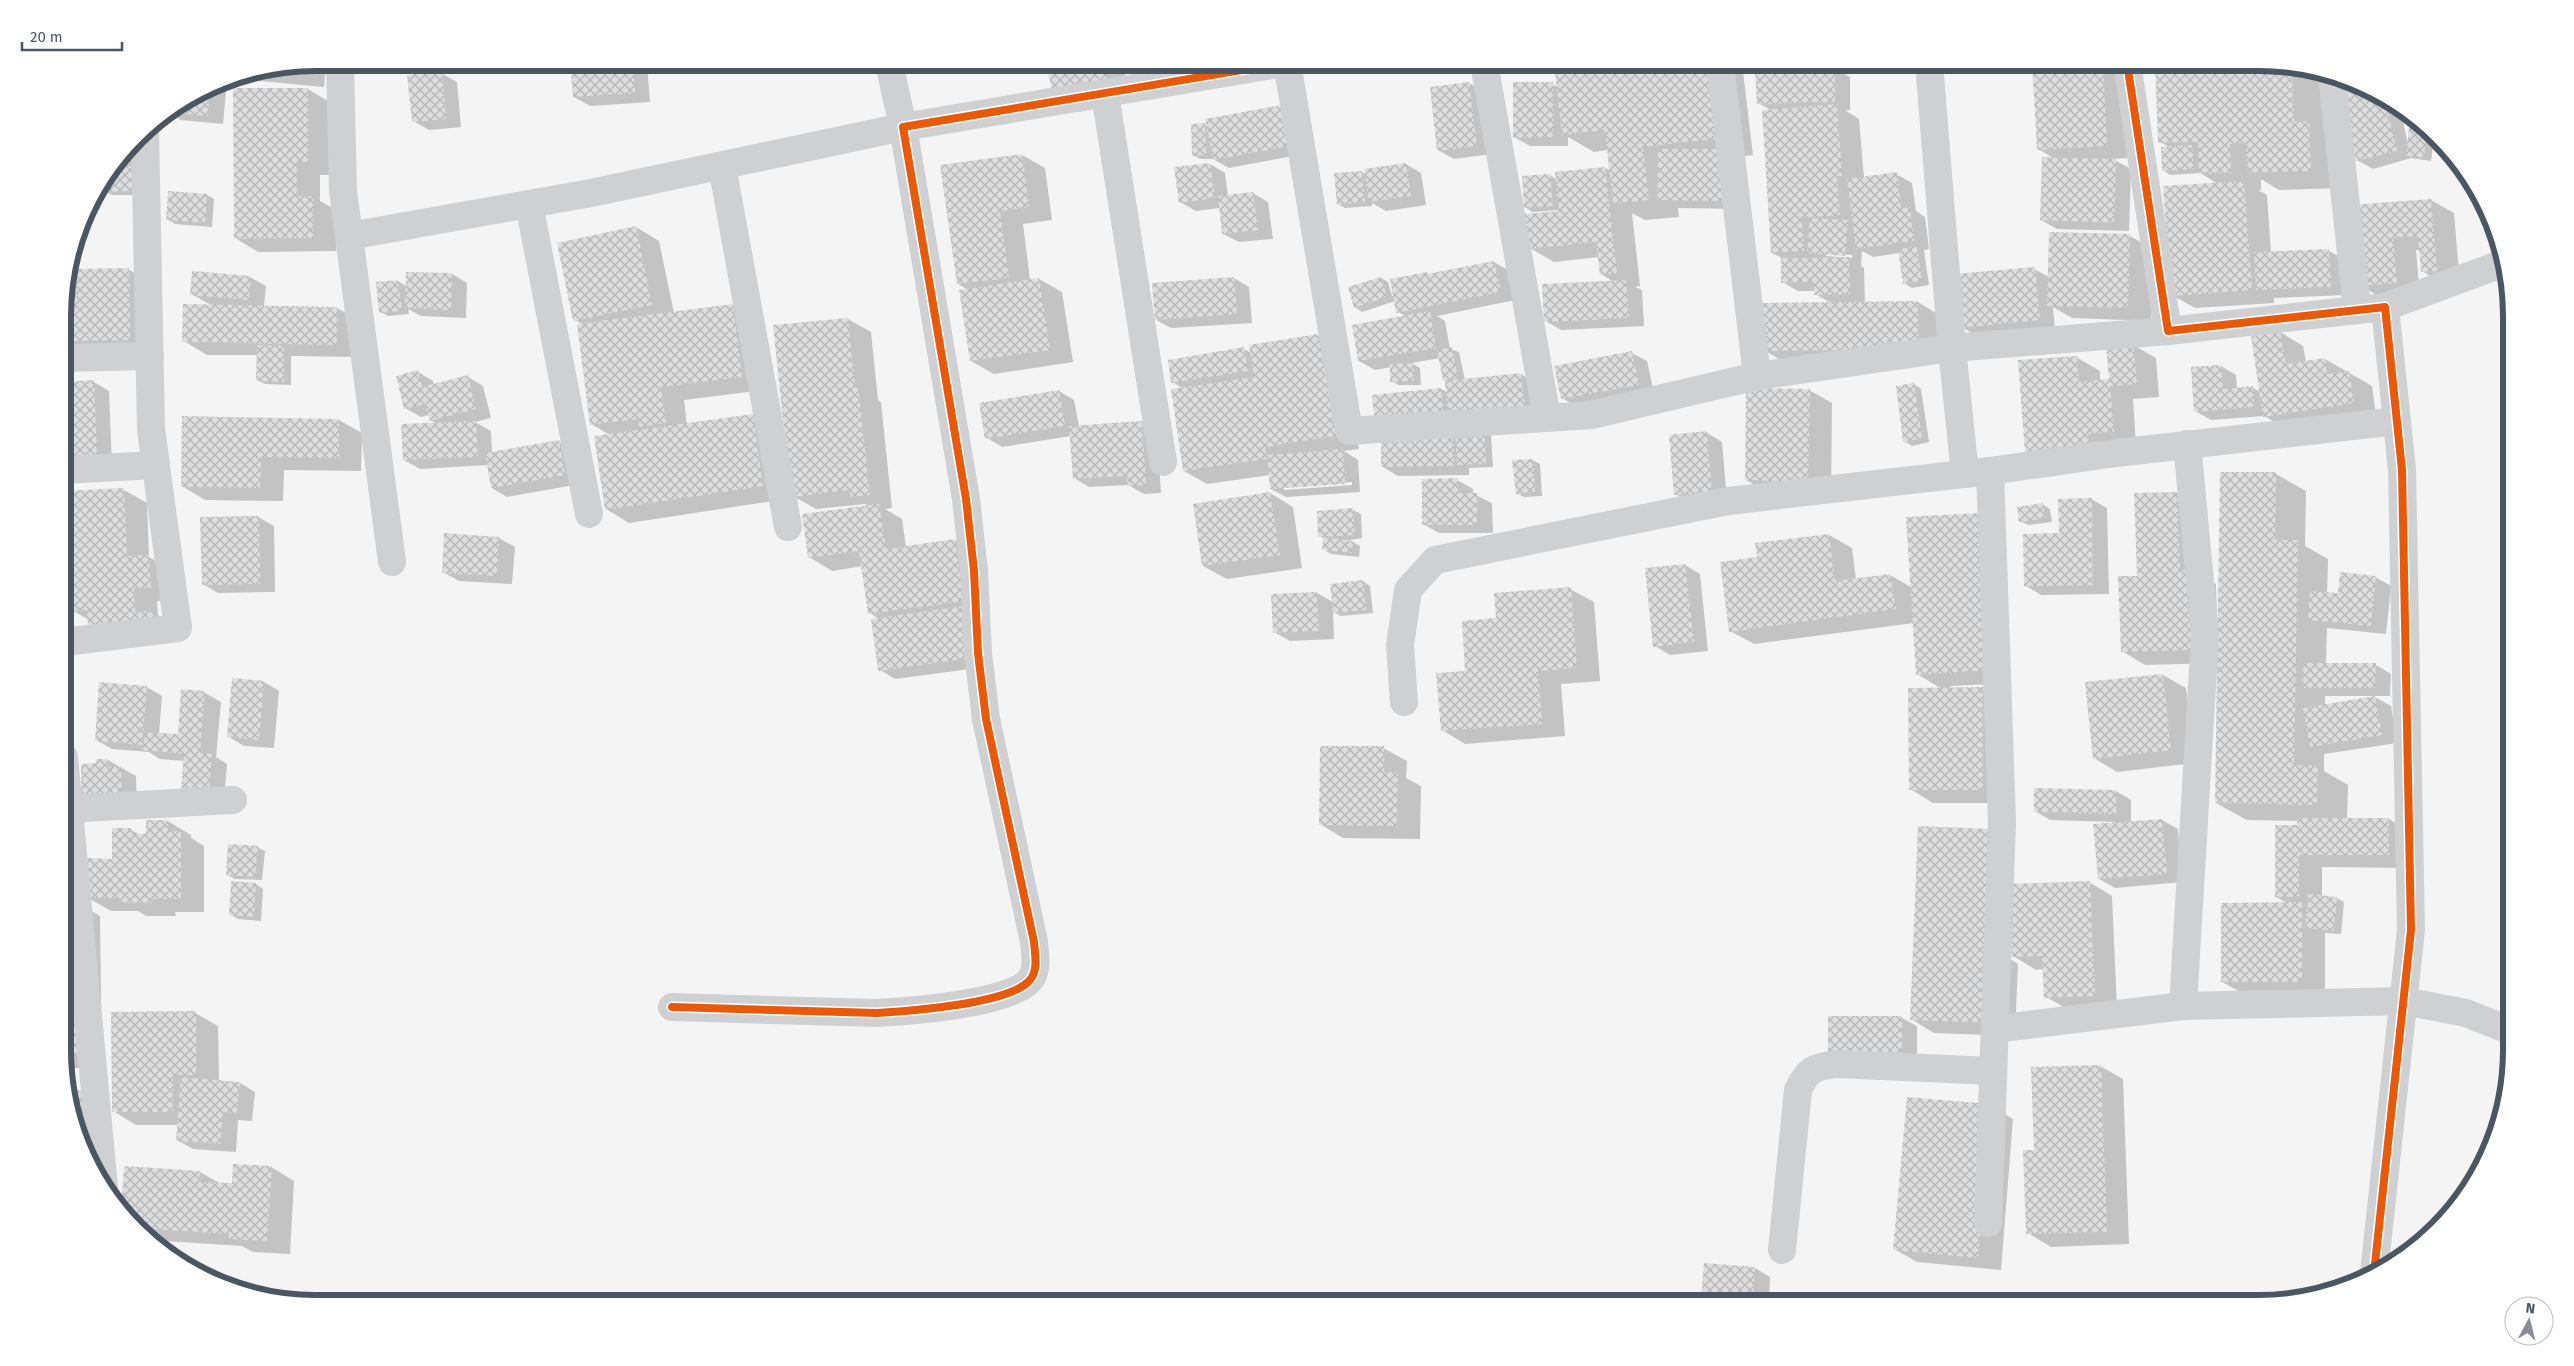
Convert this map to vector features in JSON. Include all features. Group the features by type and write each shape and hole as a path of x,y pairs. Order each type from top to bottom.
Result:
{"street":[{"path":"340,71 343,191 392,562"},
{"path":"672,1007 878,1013 901,1012 993,998 1028,982 1034,973 1036,960 1034,942 986,719 978,653 974,571 966,499 892,71"},
{"path":"349,236 529,204 903,128 1234,71"},
{"path":"1287,71 1349,431 1591,415 1757,376 1952,348 2168,331 2385,307 2497,265"},
{"path":"1486,71 1546,418"},
{"path":"1721,71 1757,376"},
{"path":"1930,71 1952,348 1977,472 2002,822 1988,1223"},
{"path":"2128,71 2168,331"},
{"path":"2333,83 2357,310"},
{"path":"1105,94 1163,462"},
{"path":"71,641 178,628 151,429 145,141"},
{"path":"722,166 788,527"},
{"path":"529,204 589,514"},
{"path":"2375,1265 2411,930 2402,470 2385,307"},
{"path":"71,358 150,356"},
{"path":"1404,702 1400,645 1408,590 1435,560 1728,501 1977,472 2187,444 2397,421"},
{"path":"2183,1006 2205,635 2187,444"},
{"path":"71,470 156,465"},
{"path":"71,810 233,800"},
{"path":"71,860 102,1169"},
{"path":"1994,1029 2183,1006 2404,1001 2466,1013 2503,1027"},
{"path":"1782,1250 1798,1090 1805,1075 1817,1067 1836,1064 1993,1071"}],"building":[{"path":"442,71 446,119 412,122 407,75"},
{"path":"571,71 634,71 635,93 573,97"},
{"path":"1048,71 1105,71 1109,88 1054,100"},
{"path":"1555,71 1715,71 1723,138 1643,147 1649,200 1613,204 1605,130 1562,135"},
{"path":"1755,71 1835,71 1835,102 1757,104"},
{"path":"2032,71 2103,71 2107,146 2037,150"},
{"path":"2155,71 2258,71 2290,73 2292,73 2294,121 2309,121 2311,171 2248,173 2246,143 2230,144 2231,173 2199,174 2198,142 2158,143"},
{"path":"301,72 301,74 286,73"},
{"path":"1469,82 1477,146 1437,151 1430,87"},
{"path":"1513,82 1553,82 1553,137 1513,138"},
{"path":"233,88 308,88 308,162 297,162 297,196 313,196 313,238 234,239"},
{"path":"2354,91 2394,112 2388,113 2397,151 2356,161 2340,94"},
{"path":"209,95 208,116 178,114"},
{"path":"1837,104 1842,176 1837,176 1840,215 1802,218 1804,251 1771,253 1762,110"},
{"path":"1282,105 1289,146 1213,160 1205,119"},
{"path":"1205,123 1206,155 1192,156 1191,124"},
{"path":"2409,124 2426,138 2424,158 2406,156"},
{"path":"2192,145 2194,169 2162,171 2161,147"},
{"path":"1658,149 1729,149 1729,201 1657,200"},
{"path":"1022,154 1029,207 1000,211 1009,278 957,284 940,165"},
{"path":"2042,157 2116,159 2114,223 2040,220"},
{"path":"1210,163 1215,198 1179,203 1174,167"},
{"path":"1406,163 1411,196 1369,202 1364,169"},
{"path":"123,166 137,166 138,191 105,192"},
{"path":"1605,167 1617,273 1600,275 1596,242 1529,249 1525,214 1559,211 1555,172"},
{"path":"1362,171 1365,202 1337,205 1334,173"},
{"path":"1897,172 1901,208 1910,207 1914,241 1856,249 1847,179"},
{"path":"1550,174 1553,206 1524,208 1522,176"},
{"path":"2244,181 2252,290 2171,296 2163,186"},
{"path":"168,191 207,194 205,223 166,220"},
{"path":"1253,192 1258,230 1222,234 1218,196"},
{"path":"2431,199 2437,271 2421,272 2418,236 2393,238 2397,283 2359,286 2352,205"},
{"path":"1810,218 1848,220 1845,256 1807,253"},
{"path":"636,226 652,305 573,321 557,243"},
{"path":"2049,232 2130,234 2128,308 2047,306"},
{"path":"1917,246 1922,281 1903,284 1898,249"},
{"path":"2329,249 2331,287 2256,290 2254,252"},
{"path":"1849,257 1850,294 1814,295 1814,282 1781,283 1781,258"},
{"path":"1494,261 1501,292 1396,313 1390,279"},
{"path":"2035,267 2040,320 1961,328 1955,274"},
{"path":"129,268 130,340 71,341 73,284 76,269"},
{"path":"192,271 251,276 249,300 190,295"},
{"path":"406,272 452,273 451,310 405,308"},
{"path":"1234,277 1237,314 1155,320 1152,283"},
{"path":"1381,277 1387,297 1354,308 1348,287"},
{"path":"1039,278 1050,350 970,361 959,290"},
{"path":"398,280 402,311 379,313 376,282"},
{"path":"1626,280 1629,318 1544,322 1542,284"},
{"path":"1918,301 1919,349 1762,351 1762,303"},
{"path":"183,304 337,307 337,345 182,342"},
{"path":"733,304 742,377 661,387 666,423 639,427 638,419 590,425 577,324"},
{"path":"1430,311 1436,348 1358,361 1352,325"},
{"path":"848,318 855,387 858,387 870,495 851,497 850,490 791,497 773,325"},
{"path":"2280,331 2286,364 2325,358 2327,374 2349,371 2354,403 2263,417 2251,336"},
{"path":"1318,334 1324,368 1326,368 1336,436 1265,447 1267,459 1183,471 1171,389 1254,377 1249,345"},
{"path":"2133,343 2137,384 2110,386 2114,432 2088,434 2089,448 2025,453 2018,360 2077,356 2079,382 2109,379 2106,346"},
{"path":"257,345 284,346 284,382 256,381"},
{"path":"1244,347 1248,371 1171,383 1168,360"},
{"path":"1452,347 1458,378 1443,381 1437,350"},
{"path":"1632,351 1639,385 1561,399 1554,366"},
{"path":"1413,363 1414,381 1390,382 1390,364"},
{"path":"2221,365 2223,389 2253,386 2254,407 2194,412 2191,367"},
{"path":"418,370 422,387 468,375 476,409 430,421 425,404 404,409 396,376"},
{"path":"1521,373 1525,406 1448,414 1445,381"},
{"path":"94,380 97,456 71,458 71,381"},
{"path":"1914,383 1922,438 1903,442 1896,386"},
{"path":"1441,388 1444,419 1375,426 1372,395"},
{"path":"1746,388 1810,389 1808,482 1745,480"},
{"path":"1059,390 1065,426 985,439 979,403"},
{"path":"753,414 763,486 605,510 594,436"},
{"path":"182,416 339,419 339,458 261,457 260,488 181,487"},
{"path":"476,421 478,457 403,460 401,424"},
{"path":"1142,421 1146,485 1127,486 1126,476 1073,479 1069,426"},
{"path":"1453,428 1454,466 1381,467 1381,429"},
{"path":"1484,428 1486,464 1457,465 1455,429"},
{"path":"1707,431 1712,492 1674,495 1669,435"},
{"path":"559,440 565,475 491,488 485,453"},
{"path":"1343,449 1345,484 1270,489 1267,455"},
{"path":"1533,459 1535,492 1516,494 1512,460"},
{"path":"2220,472 2276,472 2275,540 2298,540 2294,765 2318,766 2317,805 2215,803"},
{"path":"1458,478 1458,493 1477,493 1477,525 1422,525 1422,479"},
{"path":"124,488 127,556 149,555 151,588 134,588 135,612 153,611 154,629 88,628 87,610 71,611 71,491"},
{"path":"1270,492 1280,555 1202,566 1193,504"},
{"path":"2177,492 2180,570 2193,570 2196,650 2121,652 2118,576 2137,576 2134,493"},
{"path":"2092,498 2093,585 2024,586 2023,534 2059,533 2058,499"},
{"path":"2043,503 2045,518 2019,522 2017,507"},
{"path":"879,504 886,549 955,539 964,601 868,614 859,551 808,558 802,514"},
{"path":"1353,508 1355,535 1318,537 1317,511"},
{"path":"1980,513 1989,670 1916,675 1906,517"},
{"path":"259,516 260,584 202,585 200,517"},
{"path":"444,533 499,537 497,576 442,573"},
{"path":"1829,534 1835,581 1890,574 1896,609 1729,632 1720,562 1757,557 1755,543"},
{"path":"1323,537 1353,541 1352,553 1322,550"},
{"path":"1685,564 1694,642 1653,647 1645,568"},
{"path":"2340,572 2376,576 2371,626 2308,620 2310,591 2338,593"},
{"path":"1363,580 1366,610 1333,613 1330,584"},
{"path":"1571,587 1577,668 1538,671 1542,724 1441,731 1436,673 1465,671 1462,621 1496,618 1494,593"},
{"path":"1317,592 1319,631 1273,633 1271,594"},
{"path":"963,606 970,658 878,671 871,619"},
{"path":"2303,663 2376,663 2375,688 2303,688"},
{"path":"2163,674 2171,750 2093,759 2085,682"},
{"path":"232,678 264,681 259,740 227,737"},
{"path":"99,682 147,686 142,745 95,741"},
{"path":"1983,687 1983,790 1909,790 1908,688"},
{"path":"181,689 205,691 200,753 212,754 209,792 181,790 184,754 143,750 145,732 178,734"},
{"path":"2375,696 2382,735 2310,747 2303,708"},
{"path":"1320,746 1384,746 1384,772 1398,772 1397,826 1319,825"},
{"path":"96,759 108,759 108,767 121,766 122,799 81,800 81,764 96,763"},
{"path":"2034,788 2116,790 2116,814 2034,812"},
{"path":"2297,818 2389,818 2389,855 2299,855 2299,897 2275,897 2275,825 2297,825"},
{"path":"2162,819 2167,874 2098,879 2093,824"},
{"path":"146,820 168,820 168,831 181,831 181,899 152,899 154,903 122,903 122,898 87,898 87,858 112,859 112,828 131,828 132,834 146,834"},
{"path":"1918,826 1990,829 1992,1023 1910,1020"},
{"path":"228,844 258,846 255,877 226,875"},
{"path":"231,881 256,883 254,917 229,915"},
{"path":"2090,881 2095,996 2044,998 2042,956 2012,957 2009,884"},
{"path":"2308,894 2337,897 2334,931 2305,928"},
{"path":"2302,902 2302,982 2221,982 2221,903"},
{"path":"71,973 79,1055 71,1055"},
{"path":"196,1011 196,1075 173,1075 173,1112 112,1112 111,1012"},
{"path":"1828,1016 1902,1016 1902,1061 1828,1060"},
{"path":"2101,1065 2107,1232 2026,1234 2023,1150 2034,1150 2031,1067"},
{"path":"181,1077 240,1082 237,1113 223,1112 220,1144 176,1141"},
{"path":"75,1091 83,1091 81,1118"},
{"path":"1907,1097 1990,1104 1978,1258 1893,1250"},
{"path":"233,1164 272,1166 267,1241 229,1239 229,1234 149,1229 122,1199 124,1166 200,1171 199,1182 232,1183"},
{"path":"1704,1263 1755,1267 1753,1295 1701,1295"}],"cycle path":[{"path":"672,1007 892,1012 979,1001 1016,990 1031,978 1036,963 1034,942 986,719 978,653 974,571 966,499 903,127 1236,71"},
{"path":"2128,71 2168,331 2385,307 2402,470 2411,930 2375,1265"}]}
